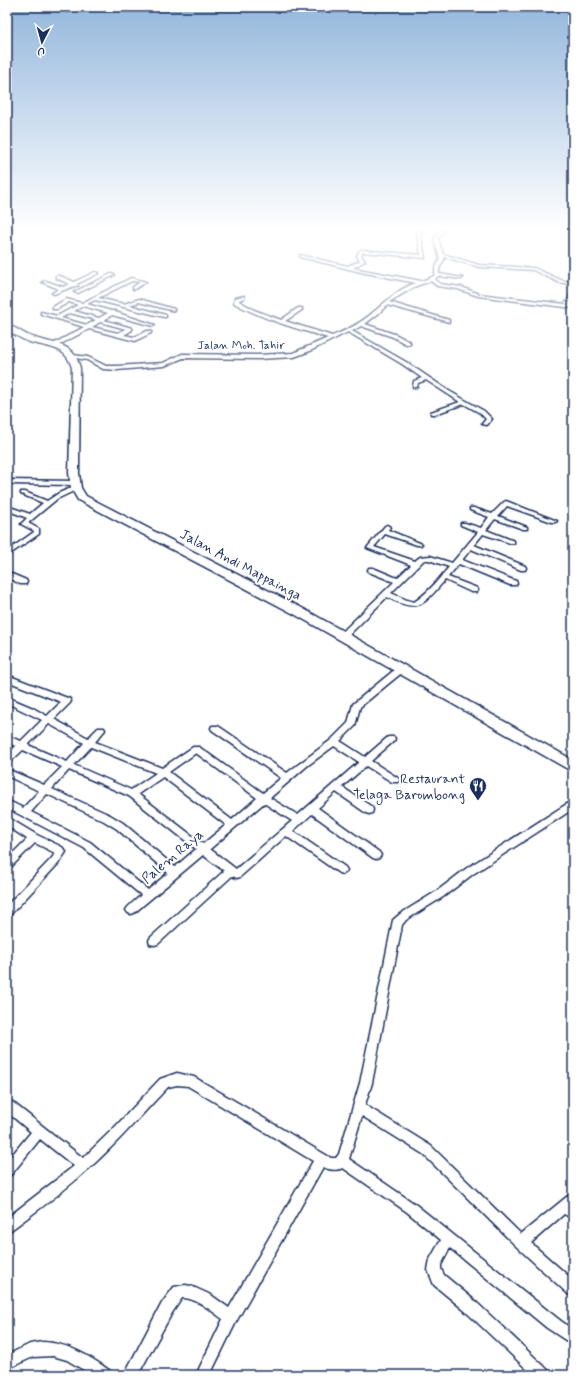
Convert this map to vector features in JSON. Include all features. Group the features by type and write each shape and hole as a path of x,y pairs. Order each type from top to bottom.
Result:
{"main road":[{"path":"7,327 29,339 55,345 67,351 73,357 76,368 75,486"},
{"name":"Jalan Andi Mappainga","path":"75,486 82,498 92,504 232,576 343,636 573,767"}],"street":[{"path":"73,293 63,299 153,325"},
{"path":"57,318 100,293"},
{"name":"Jalan Moh. Tahir","path":"73,357 88,359 105,368 121,368 164,364 182,356 267,357 294,355 308,350 361,324 372,317 386,303 401,293"},
{"path":"474,293 573,307"},
{"path":"566,306 573,296"},
{"path":"92,297 164,316"},
{"path":"242,297 236,300 238,304 257,313 333,338"},
{"path":"54,308 68,300"},
{"path":"55,345 124,306 139,300 172,310"},
{"path":"386,303 423,313 447,322"},
{"path":"281,322 300,309"},
{"path":"70,311 130,328"},
{"path":"43,313 88,327 135,338 148,332"},
{"path":"72,322 84,315"},
{"path":"119,335 142,321"},
{"path":"103,331 115,324"},
{"path":"361,324 395,336 408,343"},
{"path":"347,330 404,363 486,415 489,419 485,424"},
{"path":"415,386 416,382 427,378"},
{"path":"433,413 464,402"},
{"path":"7,482 75,486"},
{"path":"7,554 37,534 38,530 24,524 31,517 46,503 75,486"},
{"path":"23,493 46,503"},
{"path":"386,593 411,604 417,604 443,578 506,503 554,521"},
{"path":"8,508 31,517"},
{"path":"472,509 525,528"},
{"path":"463,524 512,542"},
{"path":"415,564 370,548 385,529 419,544"},
{"path":"470,546 523,568"},
{"path":"343,636 415,564 425,557 455,564 513,583"},
{"path":"371,570 398,581"},
{"path":"7,574 23,582"},
{"path":"443,578 474,590"},
{"name":"Palem Raya","path":"131,910 204,849 231,824 334,742 352,724 356,706 401,669"},
{"path":"7,678 67,701 7,760"},
{"path":"7,700 88,742 163,772 231,824"},
{"path":"215,728 287,778"},
{"path":"24,813 45,788 101,730"},
{"path":"7,739 132,794 236,874 240,873 391,739"},
{"path":"334,742 395,780"},
{"path":"132,794 194,749 198,749 263,798 298,820"},
{"path":"7,772 45,788 107,818 120,826 175,873"},
{"path":"336,787 369,810"},
{"path":"7,804 87,845 148,895"},
{"path":"7,1226 44,1199 83,1166 124,1127 164,1084 172,1079 180,1078 190,1081 321,1159 334,1165 339,1164 342,1161 366,1083 395,930 399,920 440,894 470,871 573,804"},
{"path":"312,808 376,855"},
{"path":"7,821 34,838 59,850 61,854 7,912"},
{"path":"286,831 342,870"},
{"path":"7,865 34,838"},
{"path":"154,941 231,871"},
{"path":"7,1105 83,1166"},
{"path":"358,1108 427,1150 521,1242 573,1289"},
{"path":"7,1172 39,1131"},
{"path":"203,1375 231,1317 321,1159"},
{"path":"342,1161 411,1208 552,1323 573,1338"},
{"path":"521,1242 570,1206"},
{"path":"449,1238 435,1264 434,1270 439,1280 469,1305 543,1375"},
{"path":"131,1375 168,1308 179,1292 189,1292 196,1295 231,1317"},
{"path":"7,1362 34,1350 55,1350 78,1358 104,1375"}],"place":[{"name":"Restaurant Telaga Barombong","path":"478,801"}]}
